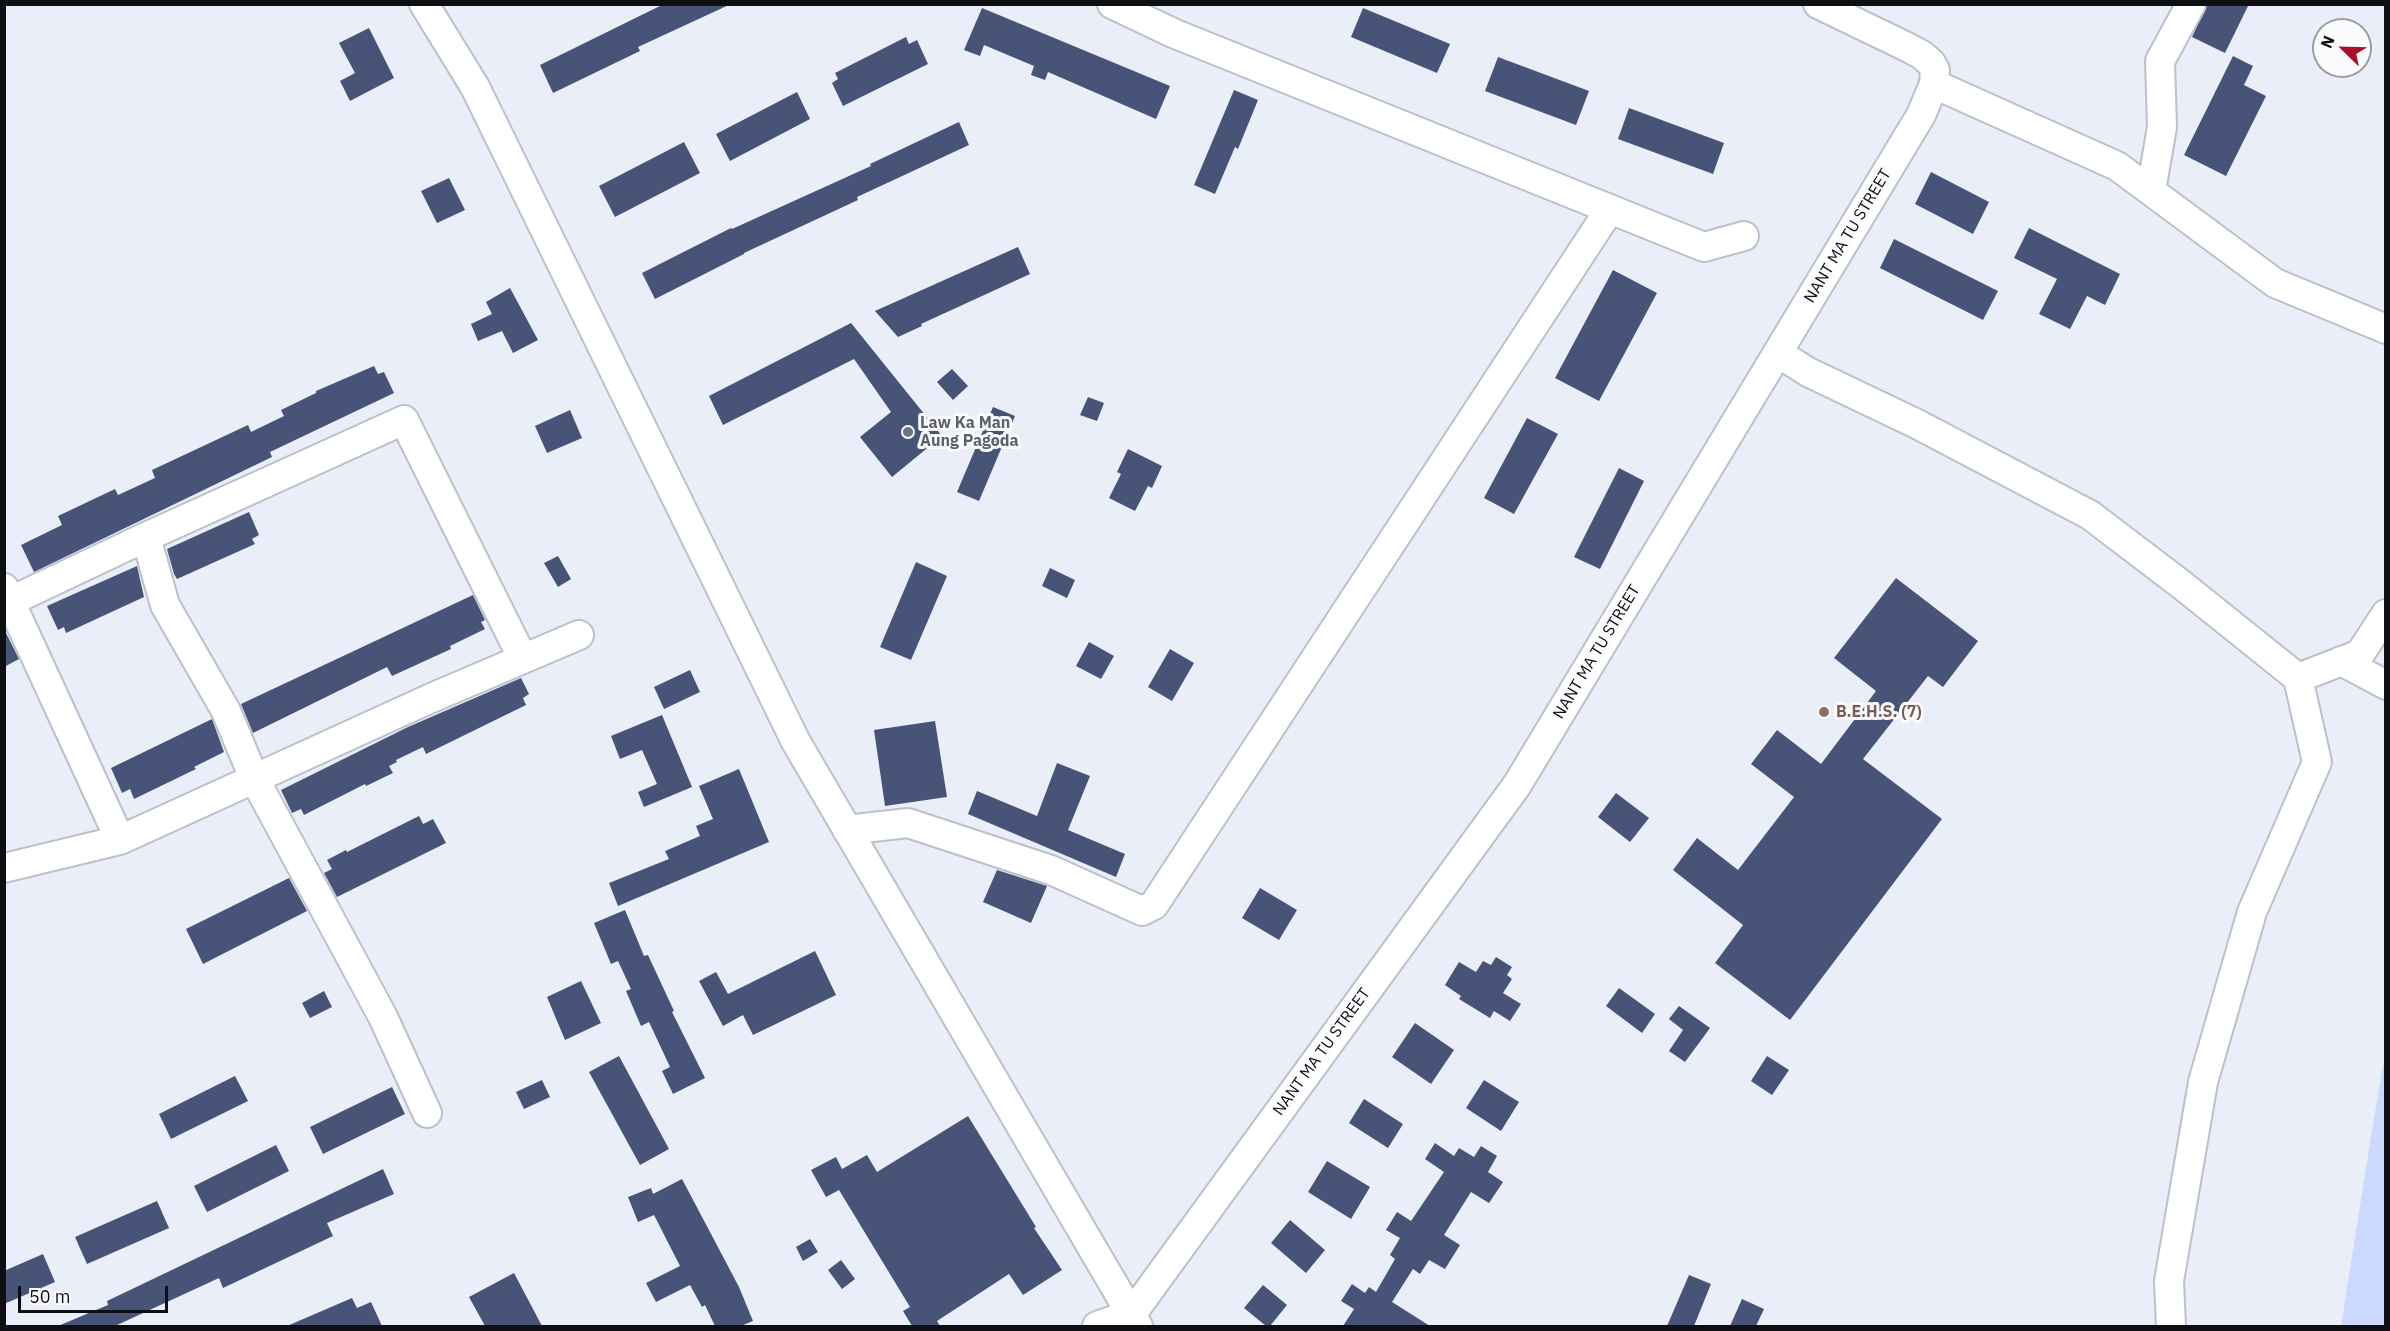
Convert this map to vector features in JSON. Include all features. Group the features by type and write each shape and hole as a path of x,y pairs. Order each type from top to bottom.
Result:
{"street":[{"path":"424,4 476,87 796,742 1131,1322 1097,1326"},
{"path":"1112,4 1173,33 1704,248 1744,236"},
{"path":"1818,4 1922,55 1935,70 1934,84 2117,166 2275,283 2385,329"},
{"path":"2151,191 2162,127 2160,61 2191,4"},
{"name":"NANT MA TU STREET","path":"1131,1322 1516,785 1921,115 1934,84"},
{"path":"847,830 908,823 1051,870 1142,911 1154,905 1610,209"},
{"path":"1778,353 1809,372 1917,424 2090,515 2298,678 2317,762 2252,912 2203,1082 2169,1281 2171,1326"},
{"path":"120,840 8,595 146,537 404,420 523,659"},
{"path":"146,537 165,606 226,711 255,778 383,1017 427,1113"},
{"path":"2298,678 2360,654 2385,614"},
{"path":"4,868 120,840 579,635"},
{"path":"2341,662 2385,685"}],"shaded area":[{"path":"2385,1055 2385,1326 2341,1326 2373,1124"}],"building":[{"path":"664,4 731,4 638,47 640,51 553,93 540,65"},
{"path":"2207,4 2249,4 2225,53 2192,37"},
{"path":"982,8 1170,86 1156,119 1048,72 1045,80 1031,75 1034,66 984,45 980,56 964,50"},
{"path":"1363,8 1450,44 1437,73 1351,37"},
{"path":"369,28 394,78 350,101 340,81 355,73 339,43"},
{"path":"906,37 909,44 917,40 928,64 843,106 832,83 838,79 835,73"},
{"path":"2233,56 2253,66 2244,85 2266,96 2226,176 2184,155"},
{"path":"1498,57 1589,91 1576,125 1485,91"},
{"path":"1234,90 1258,100 1238,149 1235,147 1215,194 1194,185"},
{"path":"797,92 810,119 730,161 716,134"},
{"path":"1629,108 1724,143 1713,174 1618,139"},
{"path":"959,122 969,145 857,197 858,200 744,253 655,299 642,273 731,228 871,166 870,164"},
{"path":"684,142 700,173 615,217 599,186"},
{"path":"1931,172 1989,202 1973,234 1915,204"},
{"path":"449,178 465,210 437,223 421,191"},
{"path":"2029,228 2120,274 2105,305 2087,296 2070,329 2039,314 2057,279 2014,258"},
{"path":"1894,239 1998,291 1983,320 1880,268"},
{"path":"1018,247 1030,274 921,324 922,326 898,337 875,311"},
{"path":"1613,270 1657,293 1599,401 1555,378"},
{"path":"510,288 538,340 513,353 502,331 478,341 471,324 492,314 486,302"},
{"path":"851,323 942,436 892,477 860,437 891,412 854,359 723,425 709,396"},
{"path":"374,366 378,374 384,372 394,393 270,452 272,457 34,572 21,545 62,525 58,516 115,489 118,495 155,478 152,470 248,425 251,432 284,416 281,410 316,391"},
{"path":"952,369 968,386 953,400 937,382"},
{"path":"1088,397 1104,403 1097,421 1080,415"},
{"path":"993,407 1015,416 979,501 957,492"},
{"path":"570,410 582,438 547,453 535,426"},
{"path":"1527,418 1558,434 1514,514 1484,498"},
{"path":"1128,449 1162,466 1152,488 1148,486 1135,511 1109,498 1121,474 1117,472"},
{"path":"1619,468 1644,481 1600,569 1574,557"},
{"path":"249,512 259,535 252,539 255,544 177,579 167,549"},
{"path":"558,556 571,579 558,587 544,563"},
{"path":"916,562 947,576 911,660 880,647"},
{"path":"137,566 144,597 66,633 64,627 58,630 47,606"},
{"path":"1050,568 1075,580 1067,598 1042,586"},
{"path":"1896,578 1978,641 1943,687 1928,676 1863,759 1942,819 1790,1020 1715,963 1743,925 1673,870 1697,838 1738,870 1794,797 1751,764 1777,730 1821,764 1876,691 1834,658"},
{"path":"473,595 485,620 481,622 485,629 450,646 451,649 392,676 387,667 253,733 241,704"},
{"path":"4,629 19,659 4,667"},
{"path":"1089,642 1114,656 1101,679 1076,666"},
{"path":"1170,649 1194,663 1172,701 1148,687"},
{"path":"690,670 700,692 664,709 654,687"},
{"path":"521,678 529,694 523,698 526,705 426,754 423,747 396,760 397,762 389,766 393,773 366,786 365,784 304,815 301,809 292,813 281,790 408,727"},
{"path":"662,715 692,787 644,807 638,792 657,784 642,750 620,759 611,736"},
{"path":"212,719 224,752 194,767 196,769 134,799 130,789 122,793 111,768"},
{"path":"935,721 947,797 885,806 874,730"},
{"path":"1057,763 1090,776 1068,830 1125,854 1116,877 968,814 977,791 1037,816"},
{"path":"739,769 769,842 618,906 609,883 669,859 665,851 700,836 696,826 713,819 699,786"},
{"path":"1616,793 1649,818 1630,842 1598,817"},
{"path":"419,816 423,824 433,819 446,843 337,897 324,873 332,869 327,860"},
{"path":"997,870 1047,886 1031,923 983,902"},
{"path":"289,878 307,911 203,964 186,929"},
{"path":"1260,888 1297,910 1279,940 1242,918"},
{"path":"625,910 644,956 648,955 674,1011 672,1012 705,1078 673,1094 662,1071 670,1067 649,1022 641,1026 626,991 631,989 618,961 611,964 594,923"},
{"path":"815,951 836,995 753,1035 743,1015 723,1026 699,981 716,972 728,994"},
{"path":"1496,957 1512,967 1507,975 1512,979 1503,993 1521,1004 1510,1021 1494,1011 1490,1018 1459,999 1461,996 1445,985 1459,962 1476,972 1483,961 1491,965"},
{"path":"581,981 601,1023 565,1040 547,997"},
{"path":"1619,988 1655,1014 1642,1033 1606,1006"},
{"path":"324,991 332,1007 310,1018 302,1003"},
{"path":"1679,1006 1710,1028 1685,1062 1669,1051 1683,1030 1669,1019"},
{"path":"1415,1023 1454,1050 1431,1084 1392,1057"},
{"path":"619,1056 669,1149 640,1165 589,1072"},
{"path":"1767,1056 1789,1070 1772,1095 1751,1081"},
{"path":"235,1076 248,1101 171,1139 159,1114"},
{"path":"542,1080 550,1097 524,1109 516,1092"},
{"path":"1484,1080 1519,1102 1501,1131 1466,1108"},
{"path":"392,1087 405,1114 323,1154 310,1127"},
{"path":"1364,1099 1403,1124 1388,1148 1349,1123"},
{"path":"968,1116 1036,1227 1034,1228 1062,1270 1023,1295 1009,1274 937,1321 940,1326 912,1326 903,1311 910,1307 839,1190 826,1197 811,1170 836,1157 842,1169 867,1155 877,1172"},
{"path":"1435,1143 1454,1156 1459,1148 1474,1157 1481,1146 1497,1156 1488,1172 1503,1182 1489,1203 1471,1192 1444,1235 1460,1245 1445,1269 1429,1260 1420,1274 1413,1269 1392,1302 1430,1326 1343,1326 1354,1309 1341,1301 1352,1284 1365,1293 1369,1287 1376,1292 1395,1259 1390,1255 1400,1238 1386,1230 1397,1212 1411,1221 1444,1172 1425,1159"},
{"path":"276,1145 289,1171 207,1212 194,1186"},
{"path":"1327,1161 1370,1187 1351,1219 1308,1192"},
{"path":"383,1169 394,1194 327,1223 333,1236 223,1288 219,1278 115,1326 58,1326 108,1305 107,1301"},
{"path":"682,1179 739,1287 753,1321 741,1326 715,1326 705,1305 702,1307 690,1285 656,1302 646,1283 680,1266 654,1215 638,1222 628,1197 651,1188 653,1194"},
{"path":"157,1201 169,1228 87,1264 75,1237"},
{"path":"1290,1220 1325,1250 1306,1273 1271,1243"},
{"path":"810,1239 818,1252 803,1261 796,1247"},
{"path":"43,1254 55,1282 4,1304 4,1271"},
{"path":"841,1260 855,1279 842,1289 828,1270"},
{"path":"514,1273 542,1326 485,1326 469,1297"},
{"path":"1689,1275 1711,1284 1694,1326 1667,1326"},
{"path":"1263,1285 1287,1305 1270,1326 1266,1326 1244,1308"},
{"path":"352,1298 357,1308 371,1302 382,1326 287,1326"},
{"path":"1742,1299 1764,1309 1756,1326 1730,1326"}],"place":[{"name":"Law Ka Man Aung Pagoda","path":"908,432"},
{"name":"B.E.H.S. (7)","path":"1824,712"}]}
